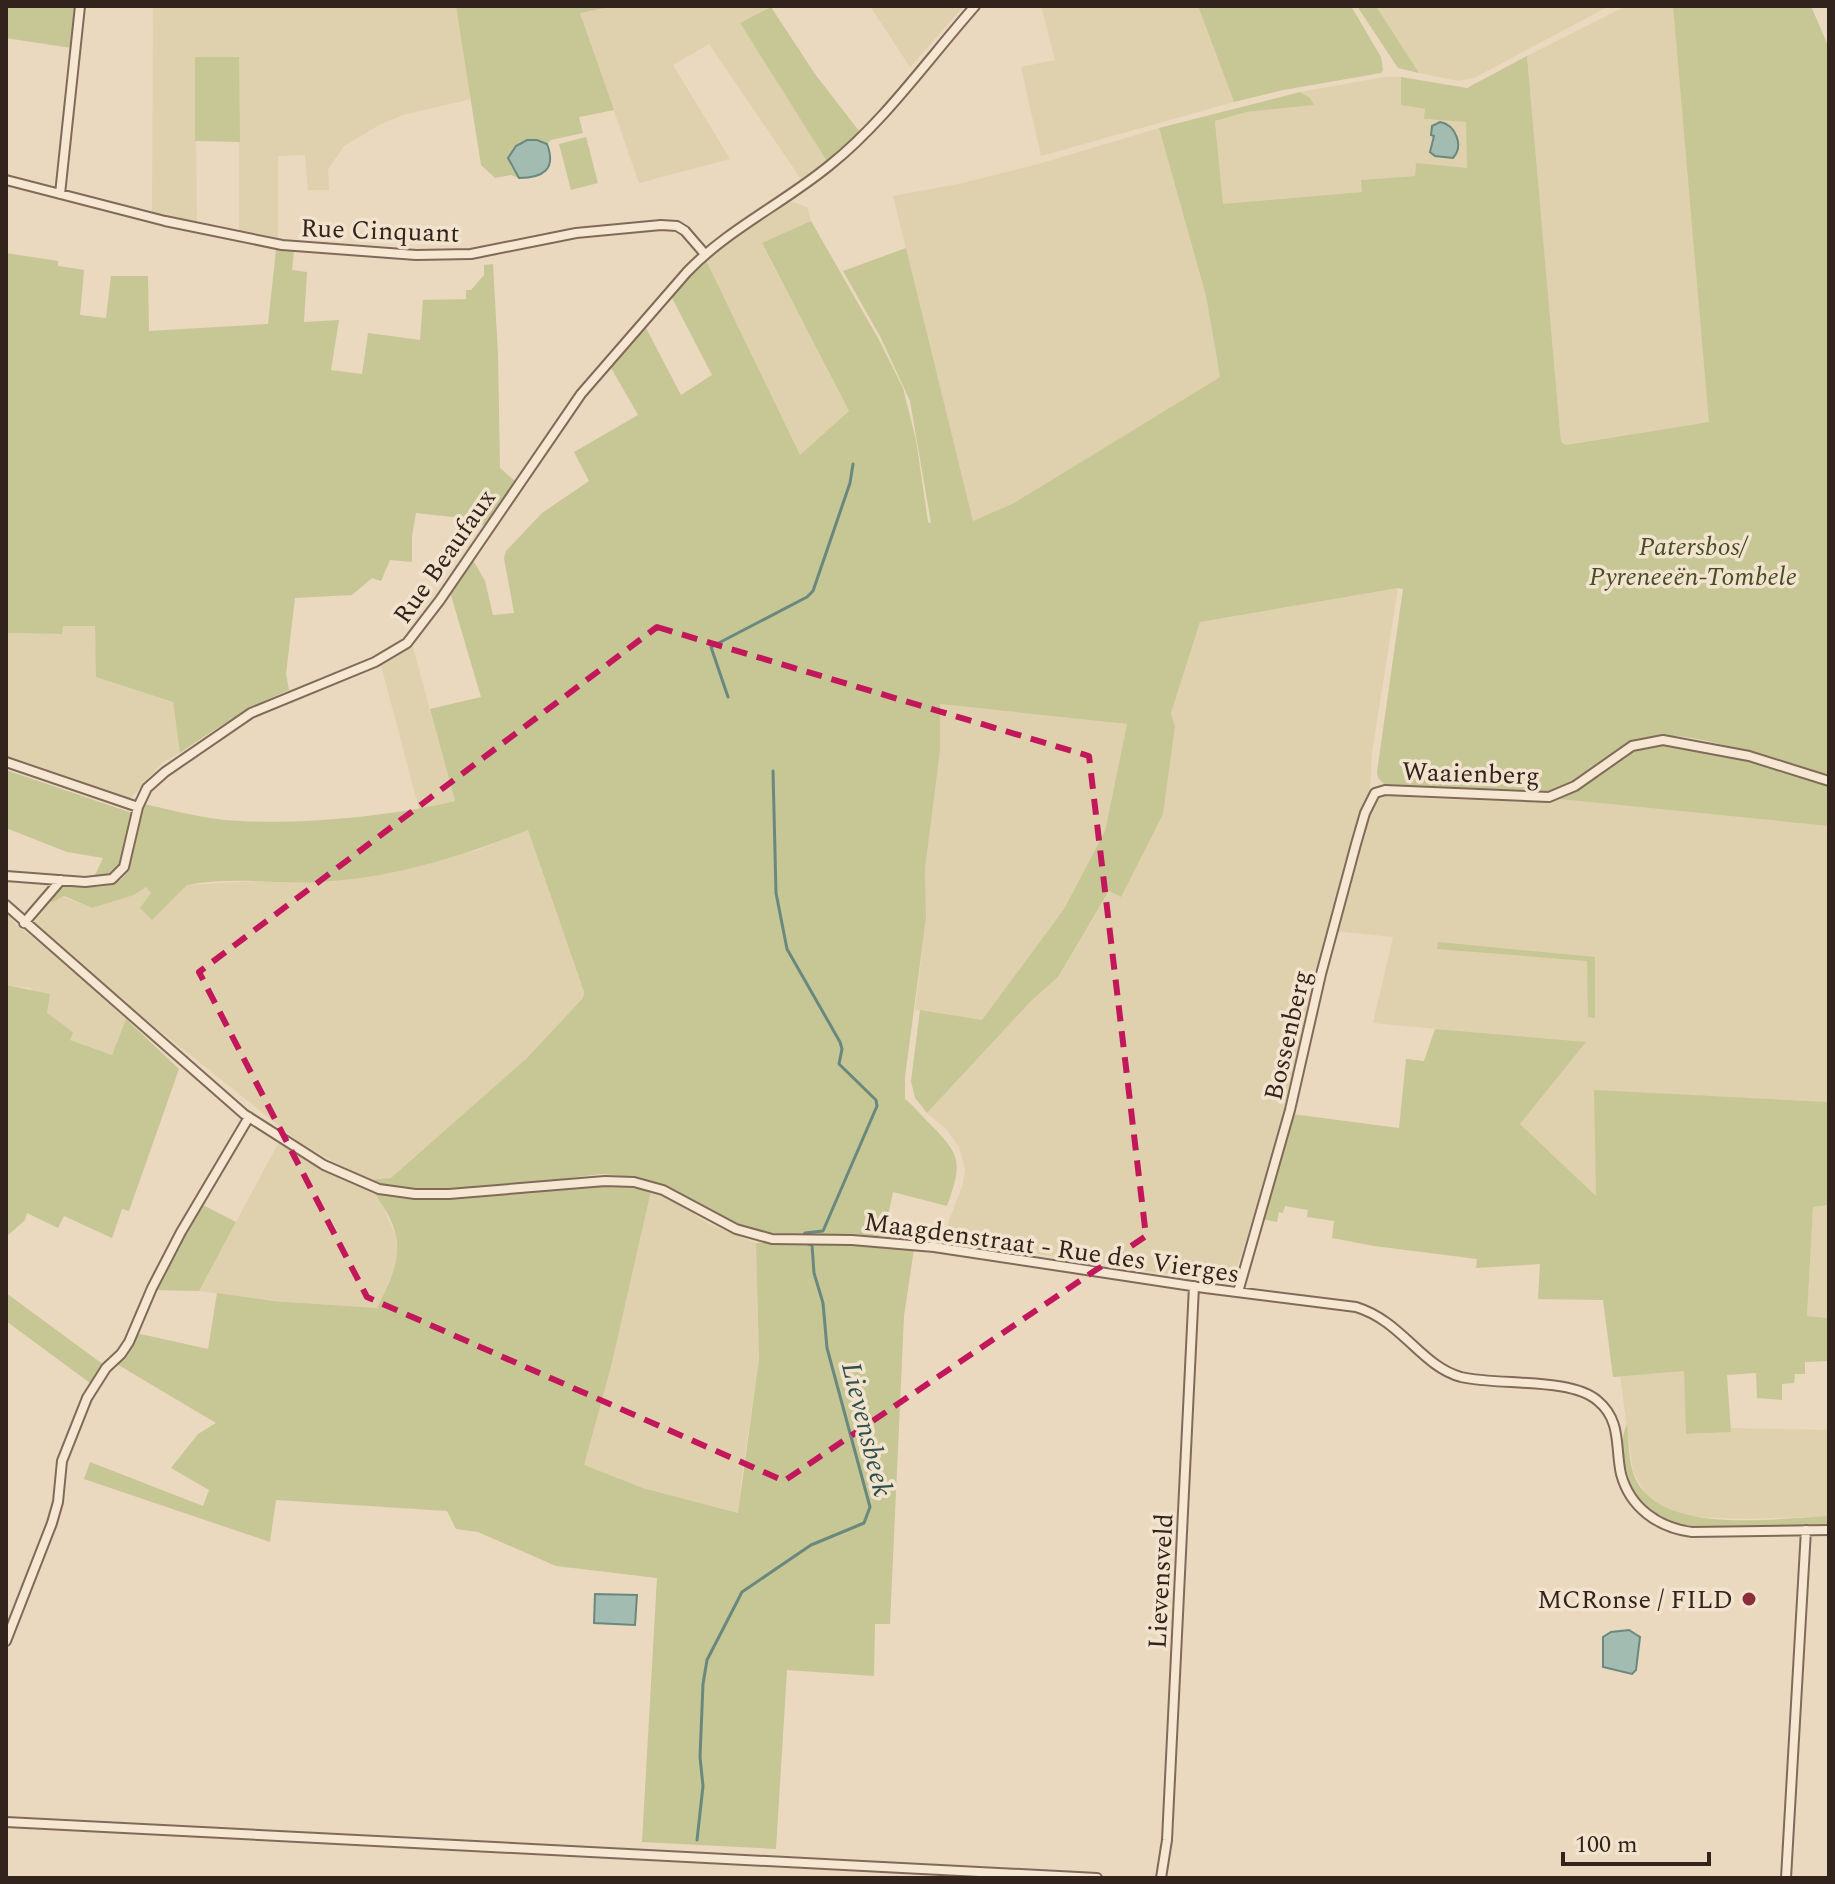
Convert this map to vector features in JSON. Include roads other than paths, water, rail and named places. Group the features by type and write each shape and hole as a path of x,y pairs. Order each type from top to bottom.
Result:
{"street":[{"path":"60,194 80,6"},
{"path":"704,253 790,196 857,141 975,6"},
{"name":"Rue Cinquant","path":"6,180 165,221 282,245 442,255 491,251 599,230 661,225 677,226 685,231 704,253"},
{"name":"Rue Beaufaux","path":"6,876 108,881 121,872 137,811 147,788 165,772 261,707 375,662 407,643 440,600 581,394 704,253"},
{"name":"Waaienberg","path":"1379,791 1549,797 1575,786 1632,746 1663,740 1749,756 1829,781"},
{"path":"6,762 137,811"},
{"name":"Bossenberg","path":"1238,1292 1290,1110 1352,856 1368,804 1379,791"},
{"path":"6,905 24,923 61,880"},
{"name":"Maagdenstraat - Rue des Vierges","path":"24,923 249,1117 324,1165 363,1183 390,1191 449,1194 605,1181 634,1182 663,1190 723,1223 759,1236 934,1247 1360,1308 1396,1328 1424,1355 1452,1374 1492,1383 1569,1388 1596,1399 1617,1432 1621,1474 1628,1491 1639,1507 1661,1524 1692,1532 1829,1530"},
{"path":"6,1641 52,1523 58,1502 62,1461 87,1398 106,1368 129,1342 181,1232 249,1117"},
{"name":"Lievensveld","path":"1161,1878 1167,1840 1194,1286"},
{"path":"1786,1878 1806,1530"},
{"path":"6,1822 1097,1878"}],"waterway":[{"name":"Lievensbeek","path":"728,697 711,647 813,591 850,483 853,464"},
{"name":"Lievensbeek","path":"773,771 776,893 787,949 840,1042 839,1064 876,1100 877,1106 823,1231 805,1233 803,1237"},
{"name":"Lievensbeek","path":"697,1840 703,1786 700,1757 707,1660 742,1592 811,1545 864,1523 870,1507 827,1348 823,1303 814,1273 812,1245 802,1242"}],"place":[{"name":"MCRonse / FILD","path":"1749,1599"}],"park label":[{"name":"Patersbos/ Pyreneeën-Tombele","path":"1693,561"}]}
